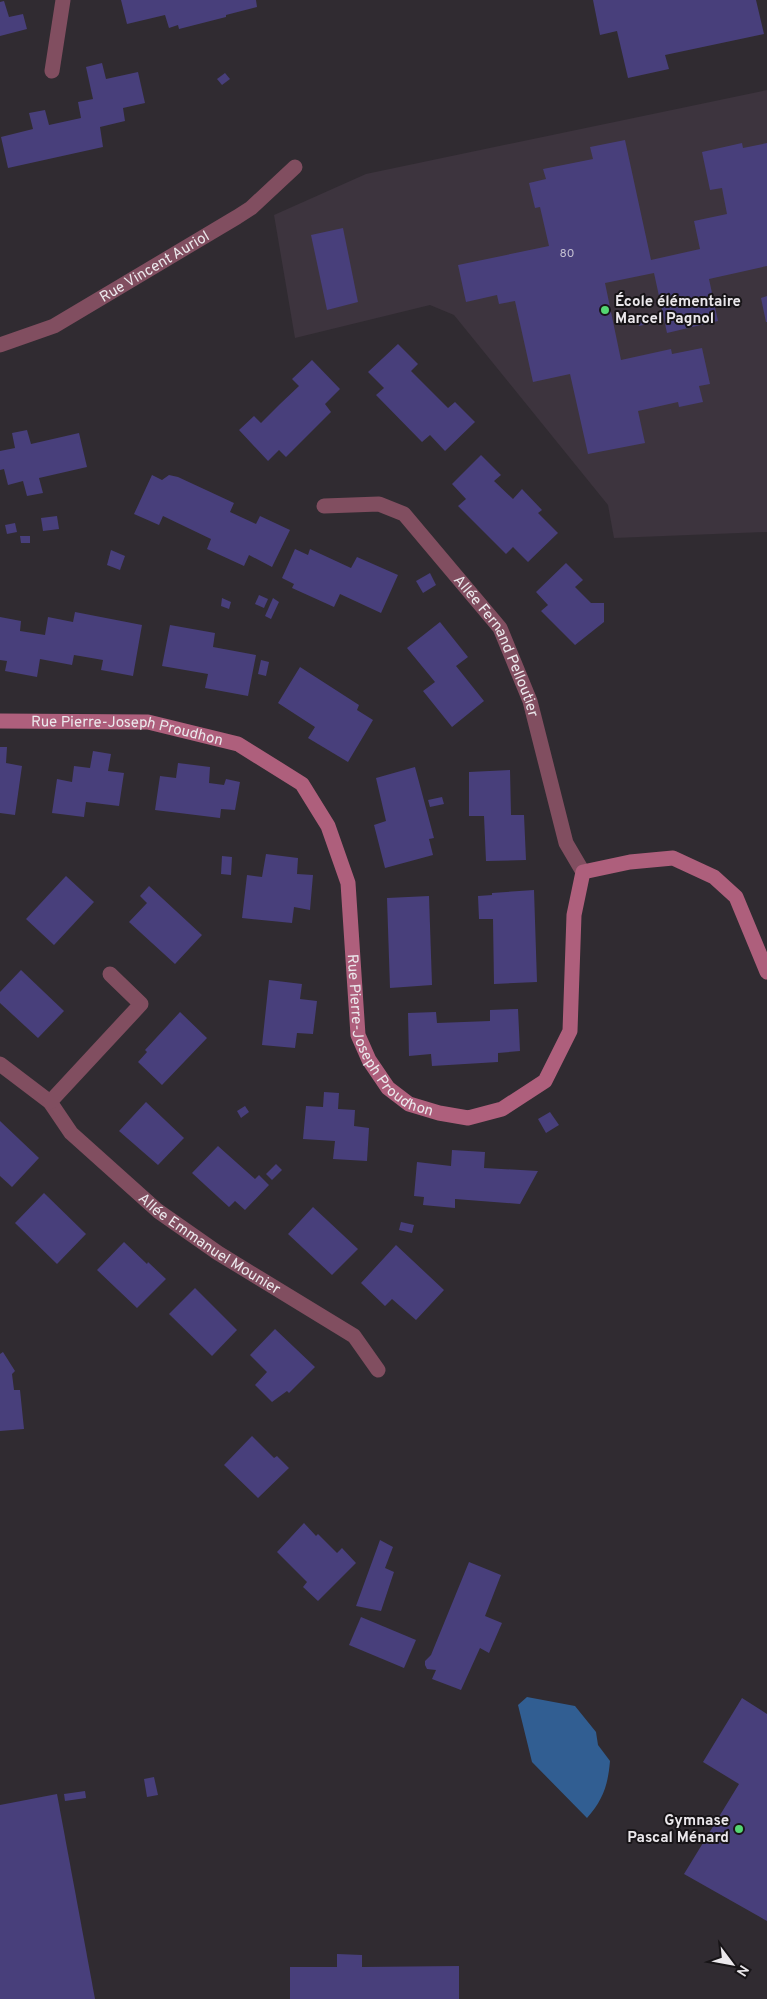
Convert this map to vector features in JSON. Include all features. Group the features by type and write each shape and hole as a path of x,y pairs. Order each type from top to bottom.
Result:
{"street":[{"path":"52,71 63,0"},
{"name":"Rue Vincent Auriol","path":"0,345 54,326 187,248 252,208 295,167"},
{"name":"Allée Fernand Pelloutier","path":"324,506 379,504 404,514 500,628 530,702 566,843 583,872"},
{"name":"Rue Pierre-Joseph Proudhon","path":"0,721 148,722 238,744 302,784 328,826 348,883 358,1035 369,1060 388,1088 409,1104 439,1113 468,1118 502,1110 545,1081 570,1031 574,915 583,872"},
{"path":"583,872 630,862 673,858 714,877 736,897 767,972"},
{"path":"50,1102 142,1004 110,974"},
{"name":"Allée Emmanuel Mounier","path":"0,1064 50,1102 71,1133 158,1212 218,1253 354,1336 378,1370"}],"shaded area":[{"name":"École élémentaire Marcel Pagnol","path":"767,90 767,532 614,538 608,505 454,315 430,305 295,338 274,215 366,174"}],"water":[{"path":"527,1697 575,1706 596,1732 598,1745 610,1761 604,1792 587,1818 532,1762 518,1705"}],"building":[{"path":"121,0 256,0 257,7 179,29 178,25 169,28 165,15 127,24"},
{"path":"593,0 756,0 764,34 665,55 669,69 628,78 617,31 600,35"},
{"path":"4,1 9,17 23,14 27,29 0,36 0,2"},
{"path":"102,63 106,79 138,72 145,103 123,108 125,121 100,127 103,147 8,168 1,137 33,129 29,113 45,110 49,125 81,118 78,102 93,99 86,67"},
{"path":"225,73 230,79 222,85 217,79"},
{"path":"625,140 651,260 700,249 694,221 727,214 722,188 710,190 702,152 742,143 743,148 767,143 767,266 709,279 718,321 667,333 654,273 605,283 621,360 671,349 672,354 702,348 710,384 699,386 703,402 679,407 678,402 638,411 645,443 588,454 570,374 533,382 515,301 499,304 497,295 466,302 458,265 549,246 540,207 535,208 529,183 546,179 543,169 593,159 590,147"},
{"path":"343,228 358,302 327,310 311,235"},
{"path":"767,296 767,322 766,322 761,298"},
{"path":"652,314 653,323 639,326 637,317"},
{"path":"398,344 418,364 411,371 448,408 455,402 475,422 445,451 430,435 422,442 376,395 384,388 368,372"},
{"path":"312,360 340,389 325,404 331,412 286,457 279,450 268,461 239,430 254,416 261,423 299,386 292,379"},
{"path":"27,430 31,444 79,433 87,467 39,478 43,493 27,496 23,481 8,485 4,469 0,470 0,451 15,448 12,433"},
{"path":"481,455 501,475 494,481 513,499 522,489 542,510 538,513 558,533 528,562 513,547 506,554 458,506 466,499 452,484"},
{"path":"152,475 162,480 169,475 178,477 234,503 230,512 256,524 260,516 290,530 272,567 249,555 244,566 207,549 211,539 163,516 159,525 134,514"},
{"path":"57,516 59,529 43,531 41,518"},
{"path":"15,523 17,532 7,534 5,525"},
{"path":"20,536 30,536 30,543 21,543"},
{"path":"295,549 308,555 310,549 351,568 357,557 398,575 381,613 340,594 334,607 292,588 294,584 282,578"},
{"path":"111,550 125,556 120,570 107,565"},
{"path":"566,563 583,580 575,587 591,603 604,603 604,622 575,645 541,611 548,605 536,592"},
{"path":"430,573 436,585 423,593 416,581"},
{"path":"259,595 268,599 264,608 255,604"},
{"path":"222,598 231,602 229,609 221,606"},
{"path":"273,598 279,602 271,619 265,616"},
{"path":"75,612 142,625 133,676 101,670 103,660 74,655 72,665 40,659 37,677 5,671 7,661 0,660 0,617 21,621 20,631 45,635 48,617 73,622"},
{"path":"440,622 468,657 456,666 484,701 452,727 423,691 435,682 407,648"},
{"path":"170,625 215,633 213,647 256,655 248,696 205,688 208,674 162,666"},
{"path":"261,660 269,662 266,676 258,674"},
{"path":"300,667 359,705 357,710 373,720 348,762 308,738 315,727 278,703"},
{"path":"0,747 7,747 6,763 22,766 15,815 0,813"},
{"path":"93,751 111,754 108,771 124,773 119,806 86,802 84,817 52,813 57,779 72,782 74,766 90,768"},
{"path":"178,763 210,767 209,783 224,785 226,779 240,782 235,810 221,809 220,818 155,810 160,776 176,778"},
{"path":"415,767 434,838 429,839 433,855 385,868 374,825 386,821 376,778"},
{"path":"510,770 511,815 524,815 526,860 486,861 484,816 469,816 469,772"},
{"path":"442,797 444,804 430,807 428,800"},
{"path":"266,854 298,858 297,874 313,875 310,910 294,907 292,923 242,918 247,875 262,877"},
{"path":"222,856 232,857 231,875 221,874"},
{"path":"66,876 94,902 54,945 26,919"},
{"path":"149,886 202,935 175,964 129,922 147,903 140,896"},
{"path":"534,890 537,982 494,984 493,919 479,919 478,896"},
{"path":"429,896 432,985 390,988 387,898"},
{"path":"21,970 64,1011 38,1038 0,1003 0,992"},
{"path":"269,980 302,984 300,999 317,1001 313,1034 297,1033 295,1048 262,1045"},
{"path":"518,1009 520,1051 498,1053 498,1062 432,1066 431,1054 409,1056 408,1013 436,1012 437,1023 490,1021 490,1010"},
{"path":"180,1012 207,1038 162,1085 138,1062 147,1052 145,1050"},
{"path":"324,1092 339,1093 338,1109 355,1110 354,1126 369,1128 367,1161 333,1159 335,1141 303,1139 306,1106 323,1107"},
{"path":"146,1102 184,1138 158,1165 119,1131"},
{"path":"245,1106 249,1112 241,1118 237,1111"},
{"path":"550,1112 559,1125 546,1133 538,1119"},
{"path":"0,1121 39,1158 12,1187 0,1176"},
{"path":"218,1146 255,1179 259,1175 269,1185 245,1210 235,1201 229,1207 192,1173"},
{"path":"452,1150 485,1152 484,1168 538,1171 520,1204 455,1199 455,1208 423,1205 424,1197 414,1196 417,1162 451,1166"},
{"path":"276,1164 282,1170 272,1180 266,1174"},
{"path":"44,1193 86,1234 57,1264 15,1223"},
{"path":"313,1207 358,1249 332,1275 288,1234"},
{"path":"401,1222 414,1225 412,1233 399,1230"},
{"path":"124,1242 166,1279 137,1308 97,1270"},
{"path":"396,1245 444,1290 416,1320 392,1299 385,1306 361,1283"},
{"path":"195,1288 237,1330 212,1356 169,1314"},
{"path":"275,1329 315,1367 289,1393 287,1391 272,1402 255,1385 267,1372 250,1355"},
{"path":"3,1352 15,1371 12,1374 14,1390 20,1390 24,1429 0,1431 0,1354"},
{"path":"252,1436 274,1458 277,1456 289,1468 258,1498 224,1465"},
{"path":"304,1523 316,1536 318,1534 337,1553 342,1548 356,1563 318,1601 303,1587 307,1582 277,1552"},
{"path":"380,1540 393,1547 385,1568 394,1572 381,1611 356,1606"},
{"path":"469,1562 501,1575 485,1616 502,1623 489,1653 480,1648 461,1690 432,1679 436,1670 427,1669 425,1661 431,1655"},
{"path":"361,1617 416,1640 404,1668 349,1645"},
{"name":"Gymnase Pascal Ménard","path":"742,1698 767,1714 767,1921 684,1874 739,1784 703,1762"},
{"path":"154,1777 158,1795 147,1797 144,1779"},
{"path":"85,1791 86,1798 65,1801 64,1794"},
{"path":"57,1794 95,1999 0,1999 0,1805"},
{"path":"337,1954 362,1955 362,1967 459,1966 459,1999 290,1999 290,1967 337,1967"}],"place":[{"name":"École élémentaire Marcel Pagnol","path":"605,310"},
{"name":"Gymnase Pascal Ménard","path":"739,1829"}]}
